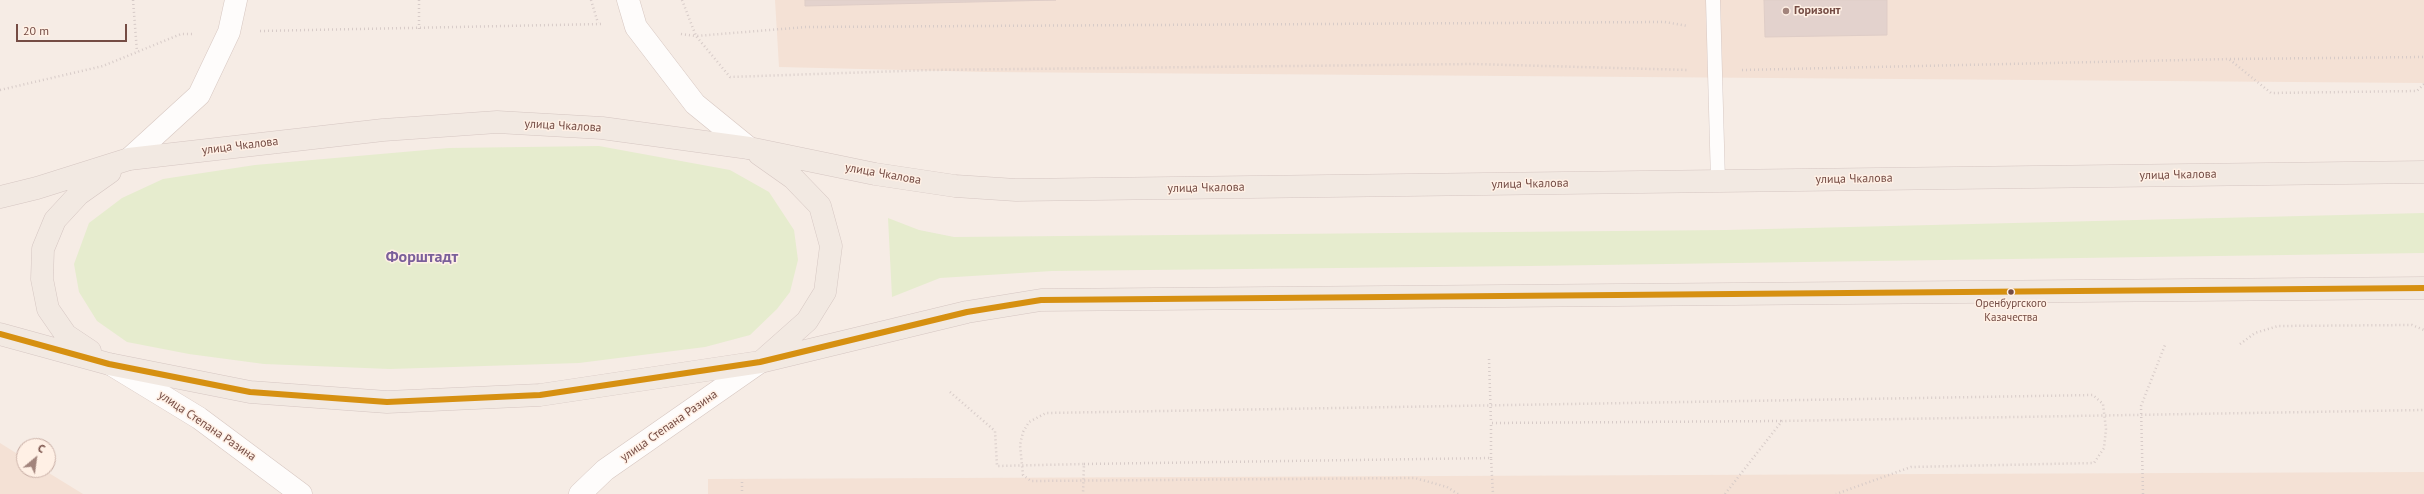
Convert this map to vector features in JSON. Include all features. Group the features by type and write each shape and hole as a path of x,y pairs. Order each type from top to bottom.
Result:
{"main road":[{"path":"109,364 66,335 48,309 42,279 43,249 55,220 78,194 129,160 199,95 229,32 236,0"},
{"path":"628,0 636,27 695,104 749,148 793,178 820,206 830,246 825,292 807,321 760,362"},
{"name":"улица Чкалова","path":"0,197 37,188 129,160 383,130 497,122 602,128 749,148 875,174 955,186 1016,190 2424,172"},
{"path":"0,334 109,364 250,392 387,402 540,395 760,362 967,312 1041,300 2424,288"},
{"name":"улица Степана Разина","path":"580,494 606,470 760,362"},
{"name":"улица Степана Разина","path":"109,364 199,418 301,494"}],"lane":[{"path":"1713,0 1718,181"}],"path":[{"path":"133,0 138,52"},
{"path":"419,0 420,29"},
{"path":"592,0 598,23"},
{"path":"682,0 696,36 730,77 931,70 1473,64 1715,70 2229,59 2424,57"},
{"path":"0,90 103,66 181,34 229,32 420,29 598,23 696,36 822,27 1665,22 1714,30"},
{"path":"2229,59 2271,93 2417,91 2424,84"},
{"path":"2240,344 2256,333 2278,326 2412,325 2424,330"},
{"path":"2143,494 2141,406 2165,345"},
{"path":"1489,359 1493,494"},
{"path":"950,392 994,431 997,466 1491,458"},
{"path":"1458,494 1447,487 1415,478 1031,481 1023,475 1020,445 1022,432 1029,422 1046,413 1491,404 2093,395 2103,404 2106,429 2104,448 2094,464 1911,467 1836,494"},
{"path":"1491,423 1782,421 2424,410"},
{"path":"1725,494 1782,421"},
{"path":"1084,464 1084,494"},
{"path":"742,482 742,494"}],"shaded area":[{"path":"775,0 2424,0 2424,83 987,72 779,67"},
{"path":"0,443 16,453 16,478 56,477 83,494 0,494"},
{"path":"2424,472 2424,494 708,494 708,479"}],"green space":[{"path":"599,146 730,170 769,192 794,230 798,260 790,292 777,309 750,335 705,347 579,363 390,369 264,364 189,354 127,342 97,321 79,292 74,264 89,223 122,198 163,179 255,165 449,148"},
{"path":"2424,213 2424,253 1529,266 1052,271 940,278 892,297 888,218 919,230 954,237 1726,230"}],"building":[{"path":"805,0 1056,0 805,6"},
{"path":"1764,0 1887,0 1887,35 1765,37"}],"transit line":[{"path":"0,334 109,364 250,392 387,402 540,395 760,362 967,312 1041,300 2424,288"}],"place":[{"name":"Горизонт","path":"1786,11"},
{"name":"Оренбургского Казачества","path":"2011,292"}],"district":[{"name":"Форштадт","path":"422,257"}]}
